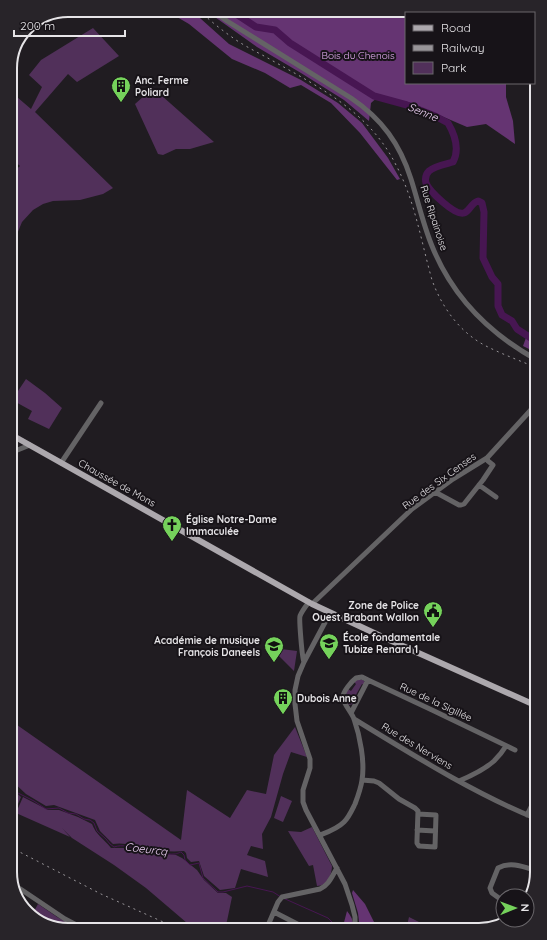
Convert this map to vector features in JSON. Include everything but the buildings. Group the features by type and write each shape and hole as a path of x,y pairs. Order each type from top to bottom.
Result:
{"main road":[{"name":"Chaussée de Mons","path":"17,438 310,603 530,703"}],"street":[{"name":"Rue Ripainoise","path":"222,17 351,98 369,111 378,120 388,131 404,158 426,230 447,276 460,294 491,329 530,356"},
{"path":"61,463 101,403"},
{"name":"Rue des Six Censes","path":"304,662 302,658 300,615 310,603 412,509 487,458 530,411"},
{"path":"17,450 30,445"},
{"path":"435,492 461,506 479,485 493,465 487,458"},
{"path":"479,485 496,497"},
{"path":"330,613 304,662 298,676 295,690 297,721 310,759 310,768 302,796 306,810 350,895 355,923"},
{"name":"Rue de la Sigillée","path":"351,713 343,701 343,694 356,678 362,677 516,750"},
{"path":"320,835 338,827 348,818 352,812 356,800 362,780 363,764 362,748 351,713 368,680"},
{"name":"Rue des Nerviens","path":"354,719 470,788 530,816"},
{"path":"459,781 477,773 487,766 495,760 506,746"},
{"path":"362,780 379,783 399,799 415,808 418,811 417,843 419,846 435,847 436,815 418,814"},
{"path":"527,815 530,809"},
{"path":"417,830 435,831"},
{"path":"495,894 490,888 498,868 515,864 530,869"},
{"path":"270,923 281,898 324,887 330,881 337,868"},
{"path":"20,889 73,923"},
{"path":"274,912 295,923"}],"green space":[{"path":"177,17 199,17 229,44 301,80 338,103 362,123 388,158 400,179 397,180 360,133 331,103 301,85 290,88 265,73 232,59 189,24"},
{"name":"Bois du Chenois","path":"215,17 405,17 405,84 506,84 506,97 513,121 515,144 486,124 467,127 411,103 380,95 371,103 369,121 344,100 257,47"},
{"path":"93,28 119,56 77,82 68,74 35,112 113,188 103,194 80,200 53,201 43,204 33,210 22,222 17,234 17,169 20,166 17,163 17,97 31,109 42,87 29,75 41,60"},
{"path":"153,88 214,142 190,149 176,149 163,155 158,154 135,104"},
{"path":"527,335 530,336 530,350 523,346"},
{"path":"26,379 62,408 49,429 28,419 32,411 17,403 17,392"},
{"path":"281,649 297,651 294,671 279,656"},
{"path":"357,679 365,682 364,685 362,684 353,700 355,702 349,705 346,703 345,694 348,689 351,691 356,684 354,682"},
{"path":"17,725 181,840 187,790 230,818 247,790 266,794 274,755 295,727 307,757 291,752 271,817 262,834 263,849 251,846 247,855 265,861 268,877 241,869 235,888 220,890 204,876 199,861 191,862 187,858 184,851 160,851 125,844 113,844 100,831 95,820 54,805 46,806 26,794 17,786"},
{"path":"17,793 21,797 17,806"},
{"path":"281,796 292,801 283,822 274,818"},
{"path":"23,797 48,810 59,810 92,824 98,834 111,848 127,848 139,851 176,855 182,858 197,870 204,880 218,893 226,893 232,897 226,923 187,923 146,888 72,838 62,828 70,837 17,813"},
{"path":"312,827 332,866 331,874 327,881 318,886 313,865 309,866 288,831 301,832"},
{"path":"353,890 365,904 374,923 359,923 352,893"},
{"path":"38,904 68,923 58,922 46,918 35,910"},
{"path":"347,911 353,923 344,923"},
{"path":"409,917 420,923 408,923"}],"waterway":[{"name":"Senne","path":"241,17 256,27 275,30 290,43 374,96 407,105 448,123 456,142 455,157 453,162 431,169 427,174 426,183 443,202 460,213 468,211 474,203 478,201 482,203 484,212 483,258 492,277 498,284 498,306 502,315 512,321 517,329 530,337"},
{"name":"Coeurcq","path":"17,792 46,809 59,808 68,813 76,814 84,819 90,820 94,823 97,831 114,847 126,846 167,854 181,852 184,855 185,860 190,865 199,863 203,878 218,892 247,886 273,892 281,897"},
{"name":"Coeurcq","path":"283,898 328,918 333,923"}],"railway":[{"path":"207,17 245,46 326,92 358,116 373,131 385,147 403,179 413,207 432,280 447,310 461,327 478,342 530,365"},
{"path":"17,851 101,894 165,923"}],"place":[{"name":"Anc. Ferme Poliard","path":"121,103"},
{"name":"Église Notre-Dame Immaculée","path":"172,542"},
{"name":"Zone de Police Ouest Brabant Wallon","path":"433,628"},
{"name":"École fondamentale Tubize Renard 1","path":"329,660"},
{"name":"Académie de musique François Daneels","path":"274,663"},
{"name":"Dubois Anne","path":"283,715"}]}
